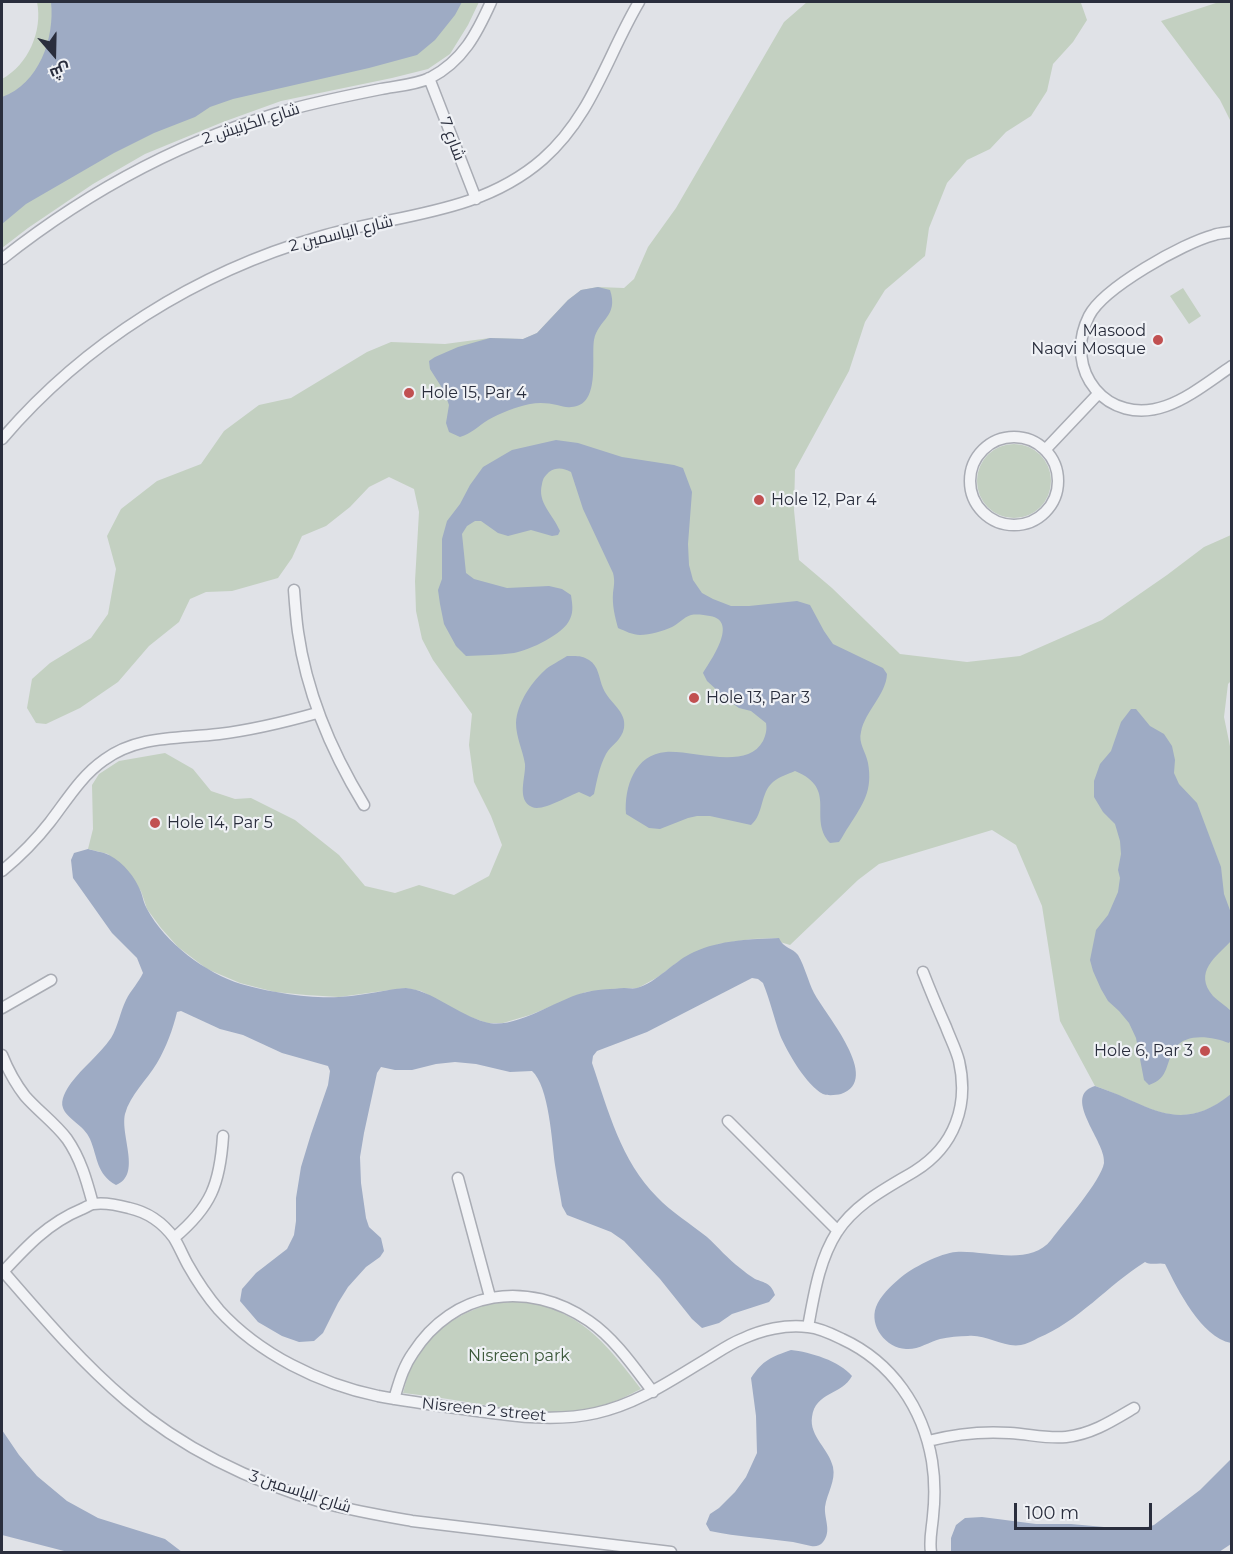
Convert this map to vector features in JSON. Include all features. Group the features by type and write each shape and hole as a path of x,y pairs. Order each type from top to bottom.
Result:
{"street":[{"name":"شارع الكرنيش 2","path":"2,259 28,238 111,184 198,141 291,110 338,98 408,85 429,78 452,64 470,44 491,2"},
{"name":"شارع الياسمين 2","path":"2,439 50,388 89,355 175,297 212,278 269,253 318,237 365,225 421,215 476,199 518,178 543,159 565,137 583,112 639,2"},
{"name":"شارع 7","path":"429,78 476,199"},
{"path":"1232,232 1191,243 1124,282 1090,314 1082,334 1081,355 1086,376 1098,394 1130,409 1147,410 1165,407 1232,366"},
{"path":"1045,450 1098,394"},
{"path":"1019,437 1033,441 1045,450 1054,461 1058,475 1058,490 1052,504 1043,515 1030,522 1009,525 1001,524 988,517 978,507 971,494 969,480 972,465 991,443 1005,438 1019,437"},
{"path":"294,590 298,632 317,713 330,745 363,805"},
{"path":"2,871 35,840 88,774 103,760 118,751 149,740 242,731 317,713"},
{"path":"808,1327 822,1266 838,1231 855,1211 874,1195 930,1160 949,1138 956,1124 961,1108 962,1092 958,1058 923,972"},
{"path":"2,1008 51,980"},
{"path":"2,1055 15,1083 67,1139 87,1181 93,1204"},
{"path":"728,1121 838,1231"},
{"path":"174,1238 189,1226 210,1197 222,1163 224,1136"},
{"path":"458,1178 490,1297"},
{"name":"Nisreen 2 street","path":"2,1271 44,1231 68,1215 93,1204 116,1204 138,1210 158,1221 174,1238 202,1288 220,1311 256,1342 284,1360 326,1380 371,1394 516,1416 568,1417 594,1414 620,1406 652,1392 741,1339 763,1331 785,1327 808,1327 832,1334 855,1344 887,1370 908,1396 920,1418 928,1441 934,1479 931,1552"},
{"name":"شارع الياسمين 3","path":"2,1271 93,1370 128,1402 156,1424 186,1443 248,1476 329,1504 371,1514 412,1521 672,1552"},
{"path":"394,1399 401,1375 412,1353 427,1334 446,1317 467,1304 490,1297 516,1296 542,1300 566,1308 589,1321 626,1356 652,1392"},
{"path":"928,1441 970,1432 992,1431 1051,1438 1066,1437 1096,1429 1134,1408"},
{"name":"Nisreen 2 street","path":"923,1552 930,1537"}],"green space":[{"path":"37,2 479,2 450,54 428,69 281,101 145,154 93,184 2,248 2,79 19,65 32,46 38,24"},
{"path":"807,2 1081,3 1087,20 1073,42 1053,64 1047,91 1031,116 1006,132 990,149 967,160 947,183 929,228 925,256 885,290 865,322 849,371 795,470 794,510 799,560 832,588 900,654 967,662 1020,656 1102,620 1204,547 1231,535 1232,680 1228,684 1224,717 1232,756 1232,1094 1213,1107 1179,1115 1163,1113 1095,1086 1060,1021 1042,906 1016,845 992,830 879,864 858,880 790,945 780,942 778,938 719,944 679,961 658,977 638,988 586,992 530,1015 503,1023 487,1023 465,1015 421,991 405,988 339,997 275,992 240,983 207,969 178,947 147,909 141,891 108,854 88,849 93,829 92,785 99,774 119,761 165,753 193,769 211,791 235,799 251,798 295,820 339,855 365,886 395,893 419,885 454,895 489,876 502,845 474,782 469,745 472,714 433,660 422,639 416,611 415,581 419,512 414,489 389,477 369,487 350,507 326,526 302,536 292,558 278,578 232,591 206,592 190,599 179,622 149,646 118,682 80,708 46,724 36,723 27,708 32,679 50,663 91,638 108,614 116,569 107,536 121,509 157,481 201,464 224,431 259,405 291,398 367,352 391,342 445,344 490,338 523,339 537,333 568,300 581,290 598,287 624,288 634,279 648,247 676,208 784,22"},
{"path":"1219,2 1231,2 1231,122 1220,100 1161,21"},
{"path":"1183,288 1201,316 1189,324 1170,296"},
{"path":"1014,444 1028,447 1040,455 1048,467 1051,481 1048,495 1040,507 1028,515 1014,518 1000,515 988,507 980,495 977,481 980,467 988,455 1000,447"},
{"name":"Nisreen park","path":"530,1302 552,1308 582,1325 607,1347 641,1389 598,1407 562,1412 526,1411 403,1393 410,1368 423,1347 439,1328 487,1304"}],"water":[{"path":"51,2 462,2 455,15 435,40 417,55 233,99 210,107 195,117 154,133 114,153 26,204 2,224 2,97 15,91 26,82 42,58 50,30"},
{"path":"598,287 610,290 612,306 594,340 593,380 587,399 580,405 569,407 533,403 508,410 460,437 449,432 446,423 449,405 444,391 430,369 429,361 458,347 490,338 523,339 537,333 568,300 581,290"},
{"path":"556,440 578,443 622,457 683,468 692,492 688,544 689,565 693,580 702,593 731,606 797,601 810,605 833,644 883,668 887,674 886,682 863,724 860,736 869,773 866,797 839,842 830,843 824,833 816,786 808,778 795,771 773,782 751,825 710,816 697,816 660,829 649,828 626,814 630,783 639,765 646,759 666,752 719,757 745,755 755,750 763,741 766,723 751,711 739,708 729,701 707,681 703,673 723,633 718,619 691,615 672,627 644,635 618,628 613,602 613,573 583,509 571,472 555,469 544,477 542,482 542,497 560,531 558,535 552,536 531,530 508,536 498,533 481,521 475,521 467,526 462,534 466,573 474,579 507,588 549,586 562,589 571,595 572,601 572,613 567,625 546,641 514,653 466,656 456,646 444,624 438,590 442,579 442,539 447,521 483,467 512,450"},
{"path":"567,656 584,657 595,666 603,688 623,717 624,728 621,736 604,759 594,794 590,797 579,792 548,806 536,808 527,804 524,799 525,764 517,733 517,716 525,695 534,682 546,669"},
{"path":"1131,709 1136,709 1150,726 1164,734 1172,746 1175,760 1174,773 1179,784 1197,803 1221,867 1224,894 1231,913 1231,941 1213,959 1206,972 1205,980 1213,996 1231,1011 1231,1040 1229,1043 1200,1037 1180,1043 1172,1053 1164,1074 1149,1085 1144,1080 1136,1038 1129,1023 1108,1001 1090,960 1096,930 1108,915 1118,892 1121,854 1115,824 1103,812 1094,797 1094,781 1100,764 1111,751 1121,722"},
{"path":"88,849 109,855 124,866 139,886 147,909 164,934 188,955 228,979 264,990 316,997 345,997 406,988 425,993 475,1019 497,1024 523,1018 575,995 606,989 637,988 687,956 704,948 747,940 779,938 783,944 798,955 814,993 847,1046 854,1061 856,1075 852,1087 841,1094 830,1095 823,1094 811,1084 792,1059 783,1042 763,983 752,978 647,1032 597,1051 592,1063 617,1134 645,1183 675,1213 707,1237 736,1264 753,1278 770,1286 775,1295 769,1302 732,1314 719,1323 702,1328 624,1241 611,1232 567,1215 562,1206 546,1101 538,1078 532,1071 510,1072 455,1062 412,1070 381,1067 377,1073 360,1157 361,1183 369,1227 381,1238 384,1251 348,1287 323,1333 314,1341 299,1342 282,1336 258,1322 240,1301 242,1289 256,1273 287,1249 294,1235 301,1167 328,1085 330,1071 328,1066 282,1053 243,1035 220,1029 181,1011 177,1012 160,1057 127,1107 124,1123 128,1173 124,1180 116,1185 109,1181 98,1165 90,1139 84,1130 68,1116 62,1102 71,1083 111,1038 126,1000 143,973 137,958 112,933 73,878 71,860 74,853"},
{"path":"1095,1086 1147,1107 1179,1115 1195,1113 1212,1107 1231,1094 1231,1343 1220,1339 1200,1322 1184,1299 1165,1264 1145,1262 1066,1323 1025,1344 1014,1345 981,1337 961,1336 940,1339 910,1349 892,1345 881,1335 874,1314 880,1299 889,1288 911,1270 935,1258 956,1252 1007,1255 1031,1253 1042,1248 1051,1240 1073,1213 1096,1180 1104,1163 1100,1146 1082,1105 1087,1090"},
{"path":"791,1350 824,1358 840,1366 852,1376 842,1387 818,1403 812,1417 813,1430 831,1460 834,1472 825,1507 826,1538 817,1546 813,1546 710,1531 706,1524 710,1514 735,1492 746,1477 757,1453 756,1416 751,1378 768,1360"},
{"path":"2,1430 37,1476 67,1501 98,1518 165,1539 182,1552 68,1552 2,1535"},
{"path":"1231,1459 1231,1544 1219,1552 951,1552 951,1538 956,1525 965,1518 982,1517 1036,1524 1071,1524 1137,1530 1154,1525 1200,1490"}],"place":[{"name":"Masood Naqvi Mosque","path":"1158,340"},
{"name":"Hole 15, Par 4","path":"409,393"},
{"name":"Hole 12, Par 4","path":"759,500"},
{"name":"Hole 13, Par 3","path":"694,698"},
{"name":"Hole 14, Par 5","path":"155,823"},
{"name":"Hole 6, Par 3","path":"1205,1051"}]}
